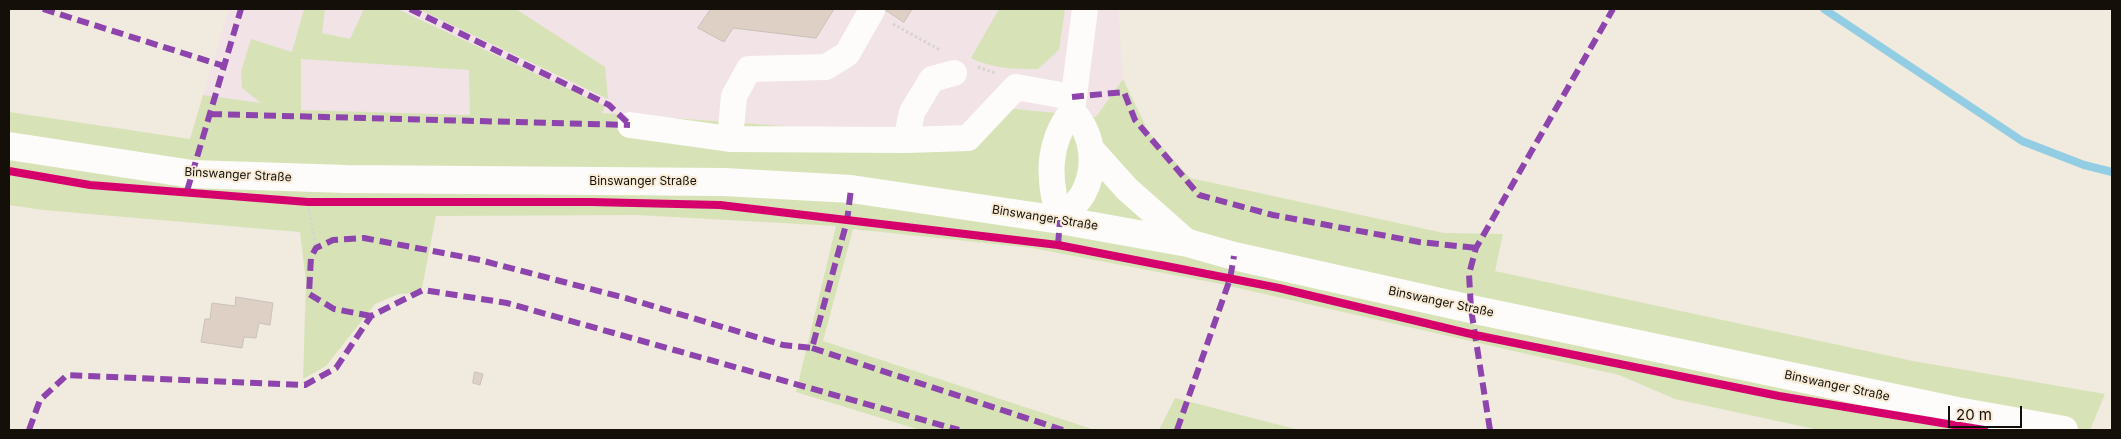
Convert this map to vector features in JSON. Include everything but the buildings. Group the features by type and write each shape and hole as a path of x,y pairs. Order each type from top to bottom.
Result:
{"main road":[{"name":"Binswanger Straße","path":"9,146 192,174 346,179 724,182 851,189 1060,220 1188,243 1234,256 1471,309 1957,411 2064,430"}],"street":[{"path":"1060,220 1053,196 1050,175 1051,158 1062,124 1072,104 1085,9"},
{"path":"730,139 734,96 749,69 826,67 847,54 872,10"},
{"path":"906,140 912,112 932,79 954,73"},
{"path":"630,125 730,139 906,140 968,138 1016,87 1072,104 1083,122 1091,149 1089,180 1083,195 1060,220"},
{"path":"1091,149 1141,202 1188,243"}],"path":[{"path":"308,202 316,248"}],"shaded area":[{"path":"229,9 1118,9 1123,79 1096,117 985,106 952,138 601,113 470,116 300,110 203,95"}],"green space":[{"path":"304,9 325,9 322,33 350,39 364,9 397,9 605,106 602,113 952,138 985,106 1096,117 1123,79 1149,133 1190,178 1444,233 1503,234 1495,271 1913,361 2105,394 2090,430 1819,430 1675,399 1619,375 1216,283 1032,248 853,229 823,341 1095,430 920,430 796,392 836,226 637,215 436,216 421,293 399,294 375,304 326,366 303,379 306,282 300,232 43,210 9,205 9,112 190,139 203,95 261,103 242,88 241,72 251,39 292,52","holes":["301,59 469,70 470,115 301,110"]},
{"path":"418,9 516,9 605,67 608,99"},
{"path":"999,9 1065,9 1059,50 1038,69 996,66 971,58"},
{"path":"1175,398 1299,430 1159,430"}],"waterway":[{"path":"1824,9 2022,141 2084,165 2112,172"}],"marked path":[{"path":"43,9 224,66"},
{"path":"187,191 241,9"},
{"path":"410,9 609,105 630,125"},
{"path":"1490,430 1471,309 1469,274 1476,248 1613,9"},
{"path":"1072,97 1124,92 1135,120 1199,195 1273,215 1419,242 1476,248"},
{"path":"210,114 630,125"},
{"path":"371,316 334,309 309,294 311,257 316,248 333,240 364,238 480,260 629,299 783,345 812,348 847,221 851,189"},
{"path":"1058,245 1060,220"},
{"path":"1177,430 1230,279 1234,256"},
{"path":"29,430 40,400 67,375 305,385 336,368 371,316 423,290 507,303 959,430"},
{"path":"812,348 1063,430"}],"cycle path":[{"path":"9,171 90,185 308,202 591,202 720,205 1058,245 1279,288 1475,335 1779,396 1984,430"}]}
